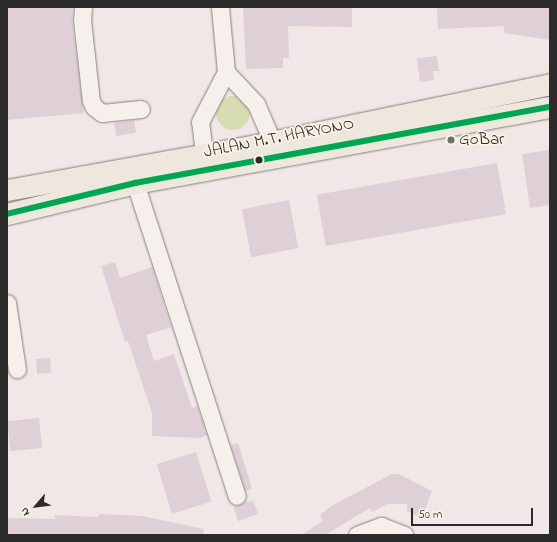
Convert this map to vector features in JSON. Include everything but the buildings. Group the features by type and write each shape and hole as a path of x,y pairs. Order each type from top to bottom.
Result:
{"main road":[{"name":"JALAN M.T. HARYONO","path":"274,149 550,84"},
{"name":"JALAN M.T. HARYONO","path":"7,190 206,161 274,149 550,107"},
{"name":"JALAN M.T. HARYONO","path":"7,214 135,183 206,161"}],"street":[{"path":"83,7 84,35 91,101 94,107 102,113 141,109"},
{"path":"206,161 200,122 226,72 220,7"},
{"path":"226,72 256,104 274,149"},
{"path":"135,183 237,496"},
{"path":"7,303 17,369"},
{"path":"357,535 381,526 404,535"}],"green space":[{"path":"233,96 245,101 250,113 245,125 233,130 221,125 216,113 221,101"}],"transit line":[{"path":"7,214 135,183 550,107"}],"place":[{"name":"GoBar","path":"451,140"}]}
